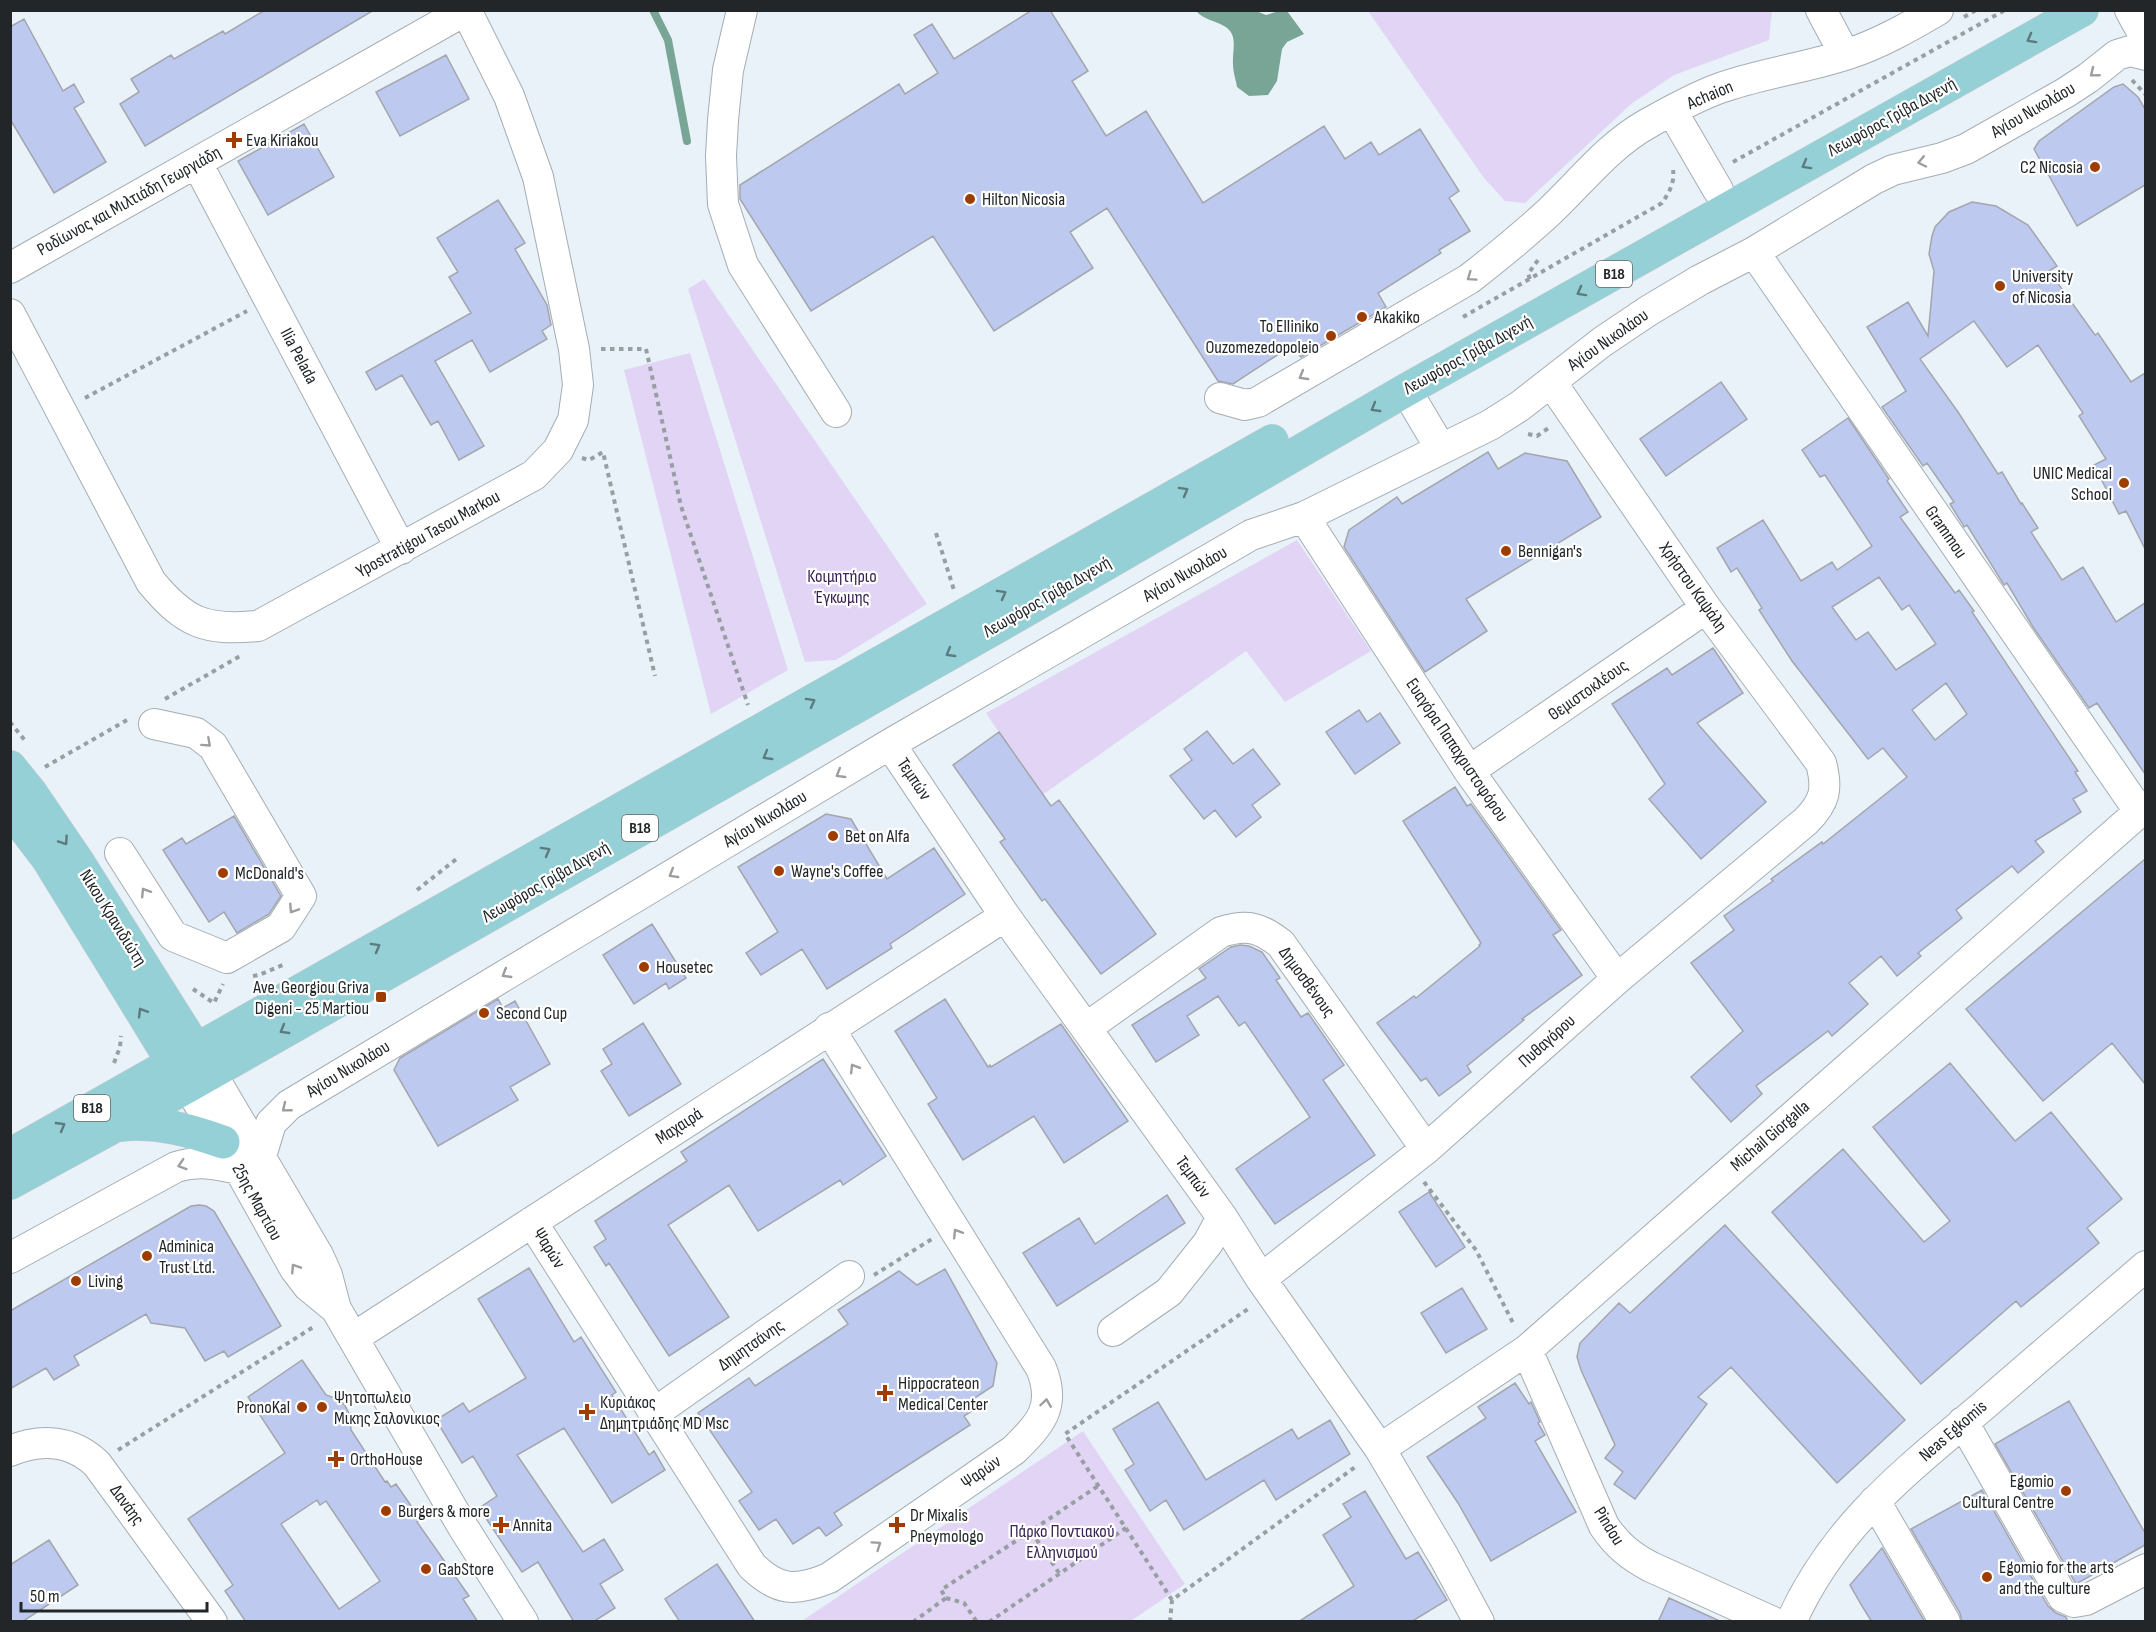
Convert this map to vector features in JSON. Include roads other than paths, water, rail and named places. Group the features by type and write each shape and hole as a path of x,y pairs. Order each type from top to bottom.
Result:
{"main road":[{"name":"Λεωφόρος Γρίβα Διγενή","path":"10,1184 117,1126 192,1067 1713,182 2037,10"},
{"name":"Λεωφόρος Γρίβα Διγενή","path":"10,1155 192,1067 1018,614 1406,390 2082,10"},
{"name":"Νίκου Κρανιδιώτη","path":"10,767 31,793 78,862 192,1067"},
{"name":"Νίκου Κρανιδιώτη","path":"10,809 48,859 192,1067"},
{"path":"117,1126 138,1123 177,1128 241,1156"}],"street":[{"name":"Ροδίωνος και Μιλτιάδη Γεωργιάδη","path":"10,268 466,10"},
{"name":"Ypostratigou Tasou Markou","path":"10,314 151,582 171,606 197,622 227,629 258,626 534,475 558,450 573,420 578,385 574,349 538,177 509,96 466,10"},
{"path":"742,10 729,70 723,120 721,156 723,204 743,265 836,412"},
{"path":"1821,10 1845,55"},
{"name":"Achaion","path":"1220,398 1245,405 1258,402 1468,279 1500,256 1626,137 1672,111 1719,88 1845,55 1886,38 1938,10"},
{"path":"2130,10 2145,39"},
{"name":"Αγίου Νικολάου","path":"241,1156 289,1105 890,744 1251,535 1304,517 1490,425 1520,406 1602,342 1648,311 1754,252 1874,179 1893,170 1914,163 1942,158 1966,148 2039,109 2088,78 2117,55 2130,51 2136,66"},
{"path":"1672,111 1713,182"},
{"name":"Ilia Pelada","path":"197,163 401,549"},
{"name":"Grammou","path":"1754,252 2142,809"},
{"name":"Χρήστου Καψάλη","path":"1551,382 1706,608 1821,763 1825,779 1824,795"},
{"path":"1406,390 1441,449"},
{"name":"Ευαγόρα Παπαχριστοφόρου","path":"1304,517 1469,771 1617,979"},
{"name":"Θεμιστοκλέους","path":"1469,771 1706,608"},
{"path":"120,853 172,936 227,958 281,927 301,896 213,746 196,733 154,724"},
{"name":"Τεμπών","path":"890,744 1005,916 1222,1217 1266,1286 1380,1449 1444,1557 1479,1622"},
{"name":"Πυθαγόρου","path":"1266,1286 1418,1156 1617,979 1806,821 1817,810 1824,795"},
{"name":"Michail Giorgalla","path":"1380,1449 1527,1350 2142,809"},
{"name":"Μαχαιρά","path":"353,1338 1005,916"},
{"name":"Δημοσθένους","path":"1086,1028 1221,932 1237,927 1253,928 1268,934 1281,944 1418,1156"},
{"name":"Ψαρών","path":"532,1222 752,1566 773,1584 785,1587 814,1584 829,1578 1014,1450 1037,1427 1045,1413 1048,1398 1047,1382 1041,1368 829,1028"},
{"name":"25ης Μαρτίου","path":"192,1067 241,1156"},
{"name":"25ης Μαρτίου","path":"192,1067 241,1156 295,1269 328,1315 353,1338 463,1527 523,1622"},
{"path":"10,1258 176,1167 191,1162 210,1162 241,1156"},
{"path":"1113,1332 1169,1292 1208,1243 1222,1217"},
{"name":"Neas Egkomis","path":"1791,1622 1816,1573 1843,1535 1887,1488 2145,1266"},
{"name":"Δημητσάνης","path":"653,1414 849,1276"},
{"name":"Pindou","path":"1527,1350 1604,1526 1616,1543 1632,1557 1651,1567 1773,1622"},
{"path":"1963,1422 2063,1597 2074,1602 2086,1600 2145,1569"},
{"name":"Δανάης","path":"10,1451 23,1446 53,1442 78,1449 97,1464 212,1622"},
{"path":"1875,1501 1945,1622"}],"waterway":[{"path":"653,10 668,40 687,141"}],"place":[{"name":"Eva Kiriakou","path":"234,140"},
{"name":"C2 Nicosia","path":"2095,167"},
{"name":"Hilton Nicosia","path":"970,199"},
{"name":"University of Nicosia","path":"2000,286"},
{"name":"Akakiko","path":"1362,317"},
{"name":"To Elliniko Ouzomezedopoleio","path":"1331,336"},
{"name":"UNIC Medical School","path":"2124,483"},
{"name":"Bennigan's","path":"1506,551"},
{"name":"Bet on Alfa","path":"833,836"},
{"name":"Wayne's Coffee","path":"779,871"},
{"name":"McDonald's","path":"223,873"},
{"name":"Housetec","path":"644,967"},
{"name":"Ave. Georgiou Griva Digeni - 25 Martiou","path":"381,997"},
{"name":"Second Cup","path":"484,1013"},
{"name":"Adminica Trust Ltd.","path":"147,1256"},
{"name":"Living","path":"76,1281"},
{"name":"Hippocrateon Medical Center","path":"885,1393"},
{"name":"PronoKal","path":"302,1407"},
{"name":"Ψητοπωλειο Μικης Σαλονικιος","path":"322,1407"},
{"name":"Κυριάκος Δημητριάδης MD Msc","path":"587,1412"},
{"name":"OrthoHouse","path":"336,1459"},
{"name":"Egomio Cultural Centre","path":"2066,1491"},
{"name":"Burgers & more","path":"386,1511"},
{"name":"Annita","path":"501,1525"},
{"name":"Dr Mixalis Pneymologo","path":"897,1525"},
{"name":"GabStore","path":"426,1569"},
{"name":"Egomio for the arts and the culture","path":"1987,1577"}],"park label":[{"name":"Κοιμητήριο Έγκωμης","path":"842,586"},
{"name":"Πάρκο Ποντιακού Ελληνισμού","path":"1062,1541"}]}
